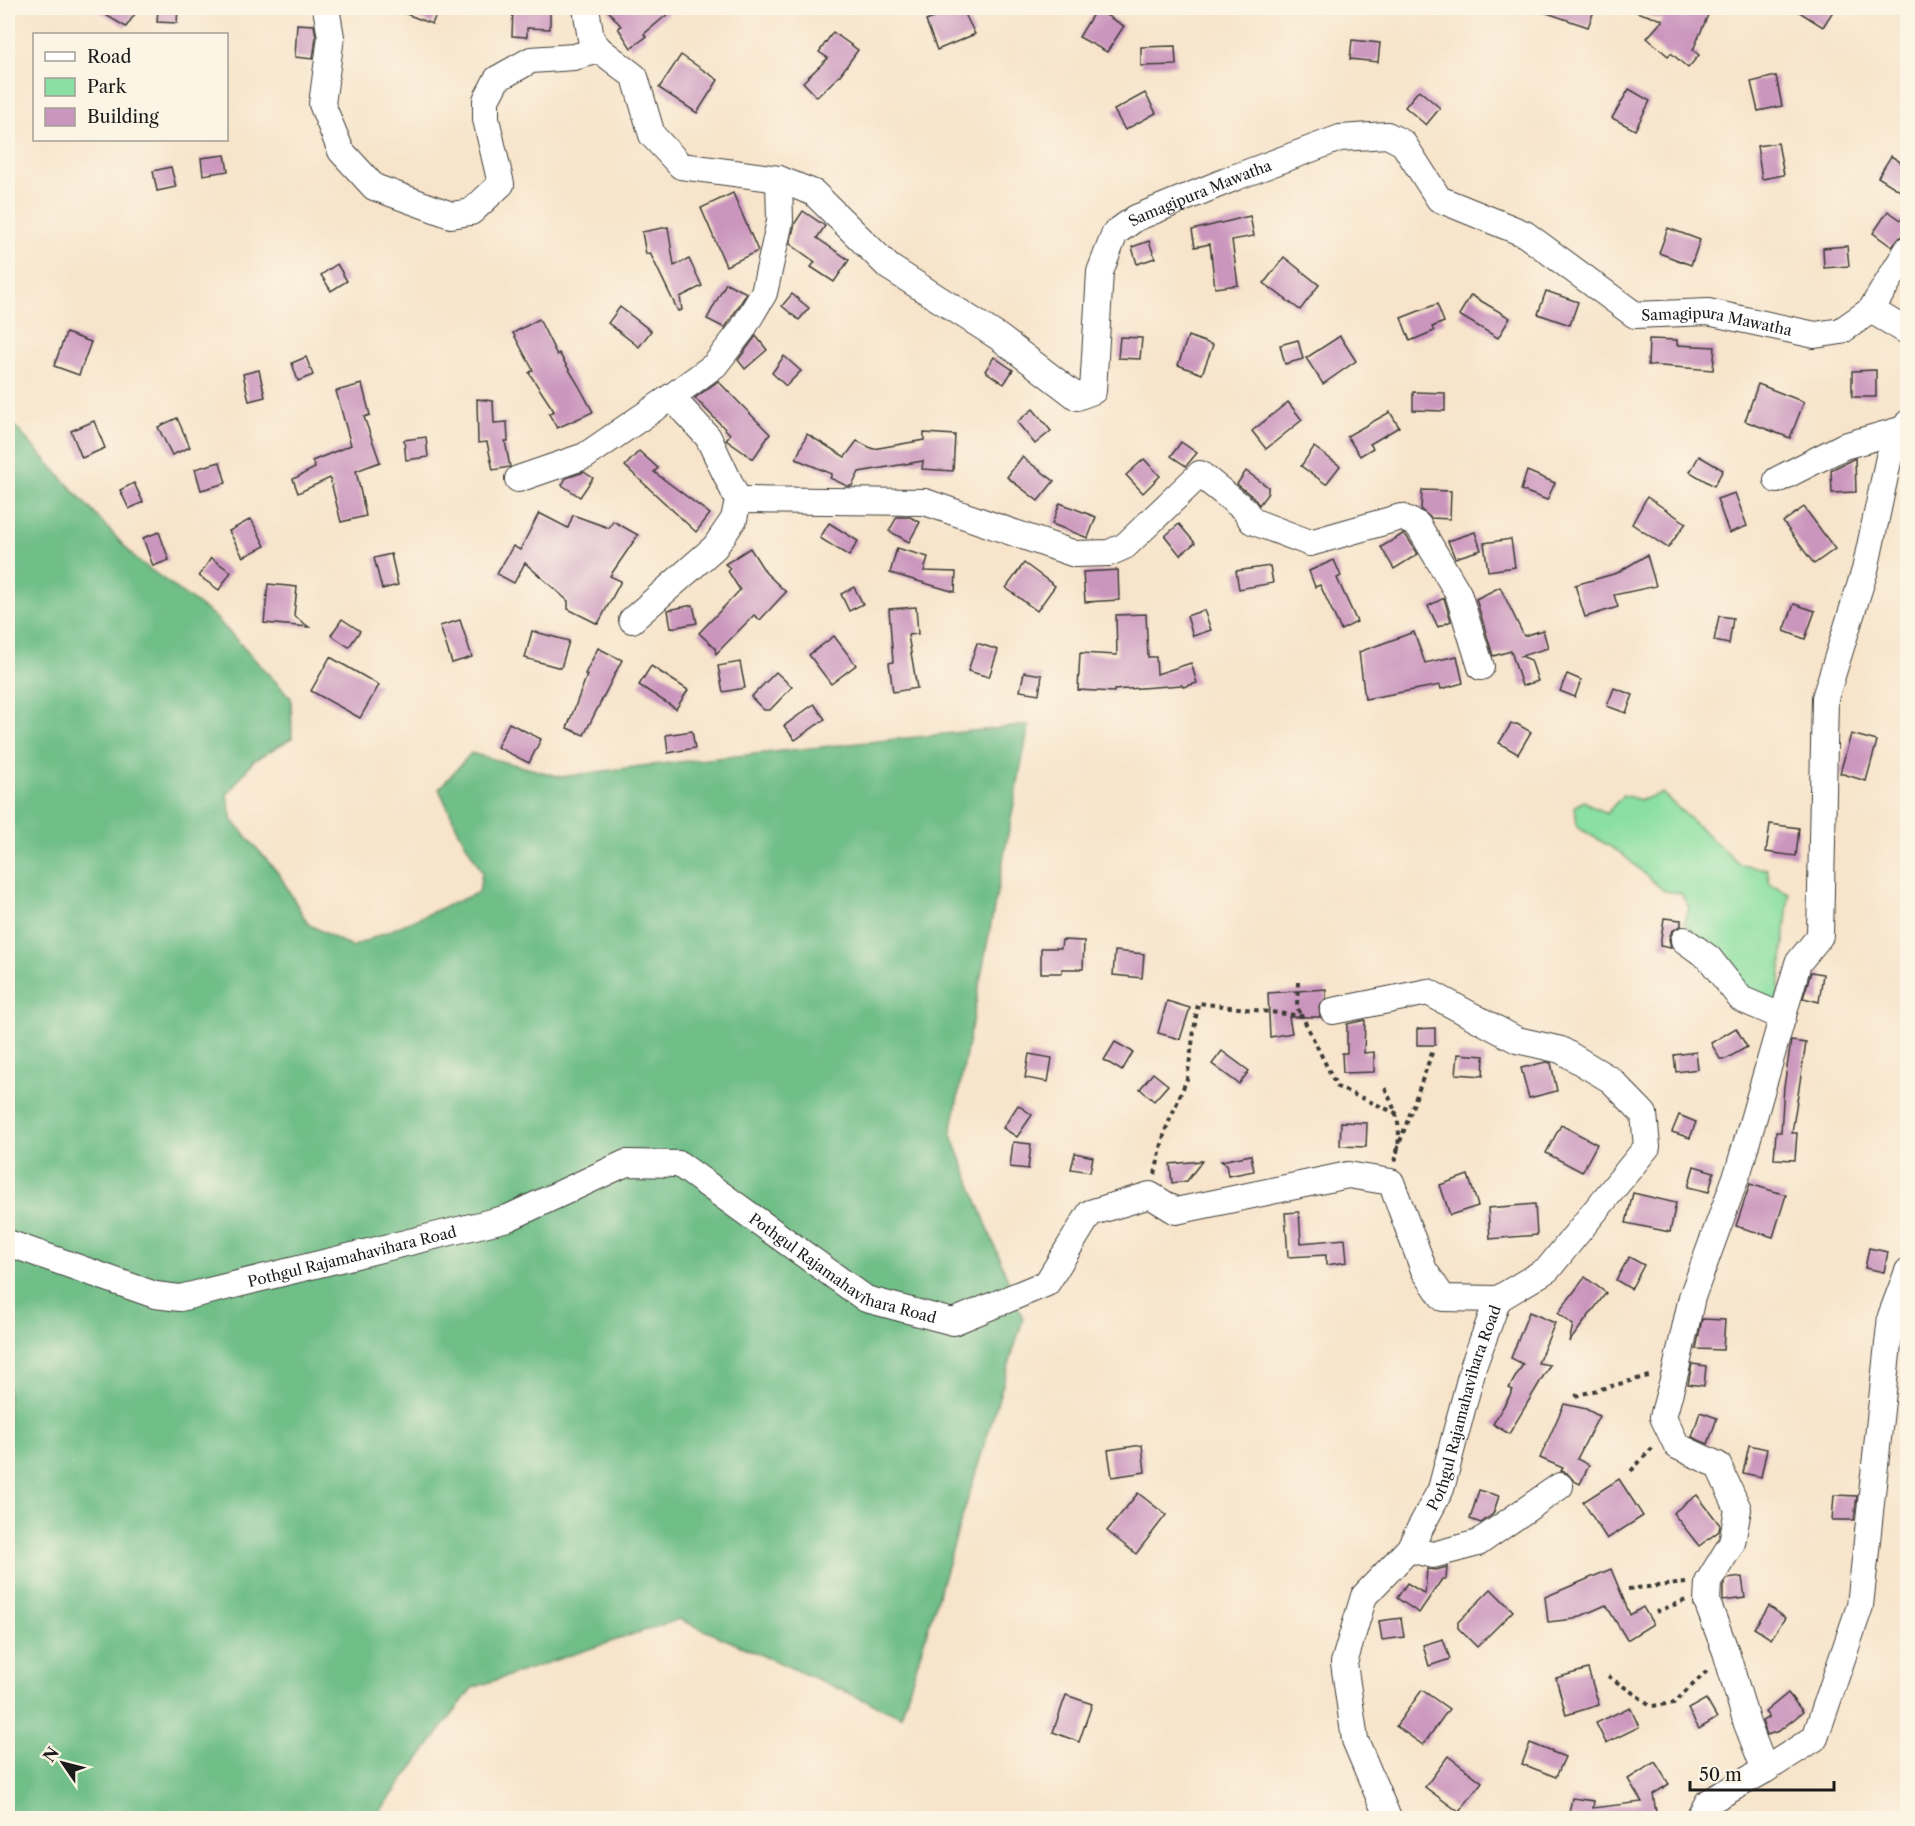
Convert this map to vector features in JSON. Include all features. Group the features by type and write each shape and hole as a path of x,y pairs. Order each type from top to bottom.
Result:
{"street":[{"path":"326,8 331,37 322,104 341,151 374,187 451,215 471,212 501,184 486,119 486,100 497,78 531,60 574,57 600,50"},
{"name":"Samagipura Mawatha","path":"585,8 591,39 600,50 635,77 652,135 681,166 779,179 814,193 889,267 1000,338 1077,397 1093,391 1100,272 1114,233 1136,218 1340,138 1387,135 1403,143 1439,199 1525,234 1635,315 1708,312 1815,335 1841,332 1871,310 1908,249"},
{"path":"518,479 585,456 715,364 742,330 764,292 780,221 779,179"},
{"path":"1871,310 1908,332"},
{"path":"632,620 715,548 734,519 738,500 708,438 671,397"},
{"path":"1777,480 1844,446 1906,426"},
{"path":"1765,1770 1747,1724 1708,1592 1732,1543 1738,1509 1718,1465 1677,1446 1663,1417 1692,1297 1739,1169 1798,963 1820,936 1825,698 1865,570 1888,457 1906,426"},
{"path":"738,500 925,502 1075,555 1109,553 1125,546 1200,474 1244,509 1252,522 1310,543 1401,517 1418,525 1458,594 1480,667"},
{"path":"1684,940 1709,958 1741,999 1784,1017"},
{"path":"1333,1011 1428,992 1517,1040 1561,1050 1611,1080 1644,1114 1647,1147 1548,1269 1498,1299"},
{"name":"Pothgul Rajamahavihara Road","path":"8,1243 155,1295 180,1298 508,1218 626,1163 679,1164 866,1299 953,1323 1047,1283 1090,1213 1150,1196"},
{"path":"1150,1196 1176,1211 1348,1175 1391,1182"},
{"name":"Pothgul Rajamahavihara Road","path":"1388,1818 1355,1740 1344,1663 1364,1596 1409,1549 1441,1489 1474,1364 1498,1299 1443,1298 1424,1270 1391,1182"},
{"path":"1700,1818 1708,1802 1815,1738 1860,1606 1891,1316 1908,1271"},
{"path":"1409,1549 1433,1555 1478,1543 1560,1486"}],"path":[{"path":"1298,982 1296,1006 1336,1087 1398,1114"},
{"path":"1150,1196 1165,1131 1187,1079 1198,1003 1302,1016"},
{"path":"1397,1150 1433,1050"},
{"path":"1385,1089 1398,1114 1399,1140 1391,1182"},
{"path":"1575,1396 1676,1369"},
{"path":"1631,1471 1660,1440 1673,1438"},
{"path":"1628,1589 1708,1592"},
{"path":"1656,1612 1708,1592"},
{"path":"1608,1676 1652,1706 1674,1703 1726,1652"}],"green space":[{"path":"8,419 136,559 214,616 291,698 292,738 253,761 227,795 233,821 279,874 308,924 352,947 479,892 482,872 459,832 439,789 471,753 561,777 641,766 1029,725 951,1133 1023,1319 901,1716 679,1619 472,1688 375,1818 8,1818"},
{"path":"1662,793 1740,865 1767,869 1770,884 1789,893 1777,1009 1745,994 1722,959 1684,923 1689,908 1681,893 1664,891 1621,853 1577,827 1575,806 1584,801 1606,814 1623,795 1641,800"}],"building":[{"path":"94,8 139,8 126,27"},
{"path":"158,8 178,8 177,23 157,22"},
{"path":"391,8 439,8 432,24"},
{"path":"513,8 550,8 550,29 527,28 527,37 512,36"},
{"path":"606,8 675,8 644,34 646,37 631,48 618,28 621,26"},
{"path":"962,8 975,34 937,50 926,21"},
{"path":"1538,8 1595,8 1588,27 1538,10"},
{"path":"1636,8 1689,8 1708,15 1693,50 1699,55 1688,68 1671,53 1668,56 1647,38 1663,20 1636,12"},
{"path":"1793,8 1835,8 1823,27"},
{"path":"1096,9 1124,26 1107,52 1079,37"},
{"path":"297,24 314,25 316,37 313,59 295,57"},
{"path":"833,32 858,50 840,75 817,97 803,82 828,58 819,52"},
{"path":"1352,40 1380,43 1378,62 1350,59"},
{"path":"1175,46 1176,65 1141,66 1141,47"},
{"path":"681,55 718,80 697,113 659,88"},
{"path":"1776,76 1782,106 1758,111 1751,82"},
{"path":"1629,89 1650,101 1635,130 1612,118"},
{"path":"1419,90 1440,108 1426,125 1405,107"},
{"path":"1145,93 1156,113 1125,130 1114,110"},
{"path":"1778,143 1784,175 1762,179 1757,146"},
{"path":"225,155 228,171 203,175 201,158"},
{"path":"1891,156 1908,167 1908,196 1878,177"},
{"path":"171,167 176,187 157,191 153,171"},
{"path":"733,193 758,251 726,266 701,208"},
{"path":"803,211 825,226 817,238 849,260 834,282 811,267 815,262 790,244 795,223"},
{"path":"1888,211 1908,225 1892,247 1873,233"},
{"path":"1250,216 1254,236 1232,240 1238,285 1215,288 1210,244 1195,247 1192,230"},
{"path":"668,227 674,266 689,259 702,286 680,297 682,310 678,311 650,253 646,254 642,232"},
{"path":"1668,228 1700,240 1691,265 1659,253"},
{"path":"1149,241 1155,258 1137,264 1132,247"},
{"path":"1847,246 1849,266 1824,268 1823,248"},
{"path":"1284,257 1319,285 1300,310 1264,283"},
{"path":"337,264 347,281 331,291 321,275"},
{"path":"726,283 747,293 725,328 707,319"},
{"path":"1546,291 1578,302 1570,325 1538,314"},
{"path":"792,294 809,308 799,320 782,306"},
{"path":"1471,295 1510,318 1498,338 1459,315"},
{"path":"1437,304 1444,322 1432,327 1434,331 1410,341 1401,318"},
{"path":"620,307 651,331 639,347 608,323"},
{"path":"539,319 557,355 559,353 593,412 557,428 549,414 554,411 529,373 533,370 513,333"},
{"path":"66,333 91,342 79,375 54,366"},
{"path":"756,336 767,350 745,369 738,360"},
{"path":"1188,336 1213,345 1202,374 1178,365"},
{"path":"1340,336 1356,361 1323,384 1306,358"},
{"path":"1120,337 1142,338 1140,359 1118,358"},
{"path":"1649,339 1677,340 1677,345 1715,347 1713,370 1648,365"},
{"path":"1298,340 1303,359 1285,364 1280,345"},
{"path":"784,356 801,371 786,386 772,373"},
{"path":"306,357 313,375 298,381 292,363"},
{"path":"994,357 1013,370 1004,384 985,371"},
{"path":"259,370 265,397 249,401 243,374"},
{"path":"1876,370 1876,397 1852,397 1852,371"},
{"path":"718,381 770,434 753,459 726,440 730,434 695,398"},
{"path":"362,384 370,415 364,417 380,462 356,471 366,516 341,522 330,478 298,493 293,479 315,468 312,461 351,445 336,391"},
{"path":"1758,384 1804,402 1790,438 1745,421"},
{"path":"1413,392 1445,393 1445,411 1413,410"},
{"path":"477,399 493,401 494,423 507,422 508,441 505,441 510,467 493,470 487,442 478,443"},
{"path":"1288,402 1302,420 1266,449 1252,431"},
{"path":"1033,409 1051,431 1035,444 1017,422"},
{"path":"1390,412 1399,427 1370,444 1373,448 1360,456 1347,436"},
{"path":"177,418 190,447 172,455 158,427"},
{"path":"94,421 105,448 82,458 71,431"},
{"path":"924,433 955,435 953,471 922,469 923,461 859,472 852,486 847,486 830,478 832,474 796,459 807,434 845,457 857,441 873,449 924,440"},
{"path":"426,437 428,457 406,460 404,440"},
{"path":"1181,442 1197,453 1186,466 1171,456"},
{"path":"1314,447 1340,466 1326,484 1301,466"},
{"path":"639,451 658,468 654,472 710,514 696,532 625,466"},
{"path":"1699,456 1723,470 1714,486 1690,472"},
{"path":"1022,457 1054,481 1038,501 1007,477"},
{"path":"1855,458 1856,492 1832,493 1831,470"},
{"path":"1144,459 1160,476 1143,493 1126,475"},
{"path":"220,462 226,483 201,490 195,469"},
{"path":"1246,471 1268,487 1268,493 1259,505 1237,484"},
{"path":"1527,471 1555,483 1547,500 1521,490"},
{"path":"584,472 593,478 580,497 562,485 566,478"},
{"path":"134,483 143,502 129,509 120,490"},
{"path":"1422,490 1451,491 1450,519 1431,518 1421,510"},
{"path":"1735,493 1747,526 1729,533 1717,499"},
{"path":"1647,497 1686,523 1668,548 1632,524"},
{"path":"1060,503 1096,517 1088,538 1052,524"},
{"path":"1804,507 1835,549 1814,564 1783,522"},
{"path":"539,513 568,528 573,515 609,528 613,521 638,535 610,576 621,581 598,624 568,609 568,601 525,563 514,583 497,574 513,546 520,550"},
{"path":"897,517 910,517 920,522 909,542 889,531"},
{"path":"251,519 265,546 243,557 229,531"},
{"path":"829,523 858,541 849,556 820,538"},
{"path":"1179,524 1195,543 1180,555 1165,536"},
{"path":"159,532 169,560 153,566 143,538"},
{"path":"1475,532 1481,550 1455,558 1448,541"},
{"path":"1403,534 1418,554 1394,569 1381,547"},
{"path":"1511,539 1515,567 1488,571 1484,543"},
{"path":"750,548 766,573 786,592 760,620 754,615 716,654 715,648 699,633 740,590 728,571 730,568 725,564"},
{"path":"897,548 928,557 924,571 956,572 955,592 890,573"},
{"path":"391,554 398,585 382,589 374,558"},
{"path":"1647,555 1656,586 1614,595 1618,607 1585,617 1575,585 1617,573"},
{"path":"211,558 231,572 219,590 199,576"},
{"path":"1334,560 1341,576 1337,578 1357,622 1341,630 1320,585 1315,587 1309,571"},
{"path":"1024,563 1055,586 1037,611 1006,588"},
{"path":"1270,566 1273,583 1239,589 1236,571"},
{"path":"1118,570 1119,600 1085,602 1083,572"},
{"path":"268,584 297,587 294,616 309,627 264,623"},
{"path":"854,587 863,604 849,611 841,594"},
{"path":"1500,587 1524,636 1543,630 1548,648 1521,656 1531,660 1538,681 1522,686 1511,651 1493,656 1476,599"},
{"path":"1444,598 1451,621 1438,627 1428,606"},
{"path":"1794,604 1815,611 1805,639 1784,631"},
{"path":"693,605 697,623 671,628 668,610"},
{"path":"916,607 918,634 908,635 917,688 893,692 889,663 893,662 889,609"},
{"path":"1204,610 1211,630 1193,636 1187,616"},
{"path":"1146,614 1148,657 1156,657 1157,674 1191,663 1197,683 1183,687 1182,685 1114,690 1114,692 1078,690 1080,653 1117,655 1116,615"},
{"path":"1719,616 1733,618 1729,644 1714,641"},
{"path":"342,619 360,631 349,647 331,635"},
{"path":"460,620 472,657 452,663 440,626"},
{"path":"532,631 569,641 561,668 525,658"},
{"path":"1414,632 1425,663 1457,656 1463,683 1441,689 1440,685 1365,699 1359,652"},
{"path":"834,636 856,665 831,684 809,655"},
{"path":"977,643 998,650 989,677 968,671"},
{"path":"598,648 622,660 584,735 567,728 587,675 585,674"},
{"path":"330,657 379,685 360,718 311,691"},
{"path":"740,662 745,688 723,692 718,666"},
{"path":"651,666 688,690 676,709 639,685"},
{"path":"776,672 792,687 770,710 764,710 751,697"},
{"path":"1024,672 1042,675 1039,694 1020,691"},
{"path":"1567,674 1581,680 1575,697 1560,691"},
{"path":"1614,688 1633,695 1626,713 1607,706"},
{"path":"814,704 825,719 795,740 784,726"},
{"path":"509,723 541,739 529,763 497,747"},
{"path":"1511,724 1517,724 1531,732 1518,754 1499,743"},
{"path":"692,731 695,748 668,753 666,735"},
{"path":"1851,734 1877,741 1866,781 1840,773"},
{"path":"1770,824 1799,828 1796,856 1766,852"},
{"path":"1664,918 1681,920 1681,926 1672,931 1669,938 1671,948 1660,946"},
{"path":"1062,940 1084,941 1083,969 1062,969 1062,973 1041,973 1041,948 1061,948"},
{"path":"1115,951 1144,954 1142,978 1113,975"},
{"path":"1811,972 1823,974 1819,1002 1803,998"},
{"path":"1326,989 1326,998 1319,1007 1320,1017 1289,1017 1292,1033 1270,1037 1268,993"},
{"path":"1167,1001 1190,1008 1180,1039 1158,1033"},
{"path":"1365,1020 1364,1053 1374,1052 1374,1072 1343,1073 1342,1053 1347,1053 1347,1024"},
{"path":"1435,1028 1435,1045 1417,1045 1417,1029"},
{"path":"1736,1028 1747,1047 1726,1059 1720,1059 1711,1043"},
{"path":"1791,1041 1806,1043 1792,1133 1797,1133 1795,1160 1774,1159 1776,1132 1781,1132 1784,1087"},
{"path":"1115,1042 1133,1052 1122,1071 1104,1060"},
{"path":"1222,1051 1249,1071 1239,1084 1212,1064"},
{"path":"1696,1052 1698,1069 1676,1072 1674,1055"},
{"path":"1029,1054 1052,1058 1048,1082 1025,1078"},
{"path":"1458,1054 1484,1056 1483,1076 1456,1074"},
{"path":"1546,1062 1551,1063 1557,1091 1529,1098 1521,1068"},
{"path":"1153,1073 1168,1085 1154,1101 1140,1089"},
{"path":"1018,1105 1032,1115 1017,1137 1003,1128"},
{"path":"1679,1115 1696,1122 1690,1138 1672,1132"},
{"path":"1341,1122 1367,1123 1366,1147 1340,1146"},
{"path":"1561,1125 1597,1144 1582,1172 1546,1153"},
{"path":"1013,1142 1031,1144 1028,1169 1010,1167"},
{"path":"1075,1153 1093,1157 1090,1172 1071,1169"},
{"path":"1251,1155 1254,1171 1228,1176 1226,1164 1221,1161"},
{"path":"1202,1161 1187,1181 1172,1183 1170,1164"},
{"path":"1694,1166 1714,1172 1709,1192 1688,1187"},
{"path":"1468,1175 1478,1206 1450,1215 1440,1185"},
{"path":"1750,1184 1786,1195 1773,1237 1736,1226"},
{"path":"1633,1193 1676,1203 1670,1232 1626,1223"},
{"path":"1535,1204 1537,1235 1490,1239 1488,1208"},
{"path":"1299,1212 1301,1243 1345,1239 1347,1262 1326,1265 1326,1255 1288,1257 1285,1213"},
{"path":"1869,1248 1888,1252 1884,1272 1865,1268"},
{"path":"1629,1257 1644,1265 1631,1289 1616,1280"},
{"path":"1585,1277 1606,1293 1569,1342 1573,1325 1558,1313"},
{"path":"1529,1312 1555,1323 1538,1363 1550,1365 1509,1434 1493,1424 1513,1390 1509,1388 1523,1364 1511,1358"},
{"path":"1702,1319 1725,1320 1723,1350 1696,1349"},
{"path":"1692,1364 1706,1366 1704,1386 1688,1384"},
{"path":"1564,1404 1586,1409 1599,1416 1577,1459 1589,1465 1580,1484 1561,1471 1563,1468 1540,1458"},
{"path":"1700,1412 1717,1418 1708,1444 1692,1437"},
{"path":"1142,1445 1145,1472 1112,1477 1108,1450"},
{"path":"1749,1445 1767,1449 1761,1477 1743,1473"},
{"path":"1619,1479 1643,1516 1607,1539 1583,1502"},
{"path":"1479,1490 1499,1496 1493,1514 1481,1523 1470,1519"},
{"path":"1138,1493 1166,1515 1136,1554 1107,1531"},
{"path":"1697,1495 1720,1525 1719,1531 1699,1546 1673,1513"},
{"path":"1834,1495 1857,1496 1854,1520 1832,1520"},
{"path":"1447,1567 1446,1579 1442,1579 1419,1613 1397,1598 1407,1583 1425,1594 1427,1569 1436,1570"},
{"path":"1611,1569 1630,1615 1643,1607 1653,1624 1627,1640 1606,1605 1574,1619 1548,1622 1545,1597"},
{"path":"1742,1577 1745,1598 1723,1601 1723,1587 1727,1579"},
{"path":"1491,1589 1513,1611 1477,1647 1458,1628 1458,1622"},
{"path":"1769,1606 1785,1618 1771,1639 1754,1628"},
{"path":"1401,1618 1404,1637 1382,1640 1379,1621"},
{"path":"1443,1639 1450,1659 1429,1666 1423,1645"},
{"path":"1588,1669 1599,1705 1566,1715 1556,1678"},
{"path":"1422,1690 1449,1709 1423,1745 1396,1726"},
{"path":"1788,1693 1803,1712 1779,1731 1767,1735 1762,1721 1769,1717 1765,1712"},
{"path":"1066,1695 1092,1704 1079,1742 1053,1732"},
{"path":"1706,1699 1717,1718 1699,1729 1688,1709"},
{"path":"1630,1707 1639,1727 1606,1743 1596,1723"},
{"path":"1530,1743 1565,1757 1556,1777 1522,1764"},
{"path":"1448,1756 1482,1782 1459,1812 1425,1787"},
{"path":"1655,1762 1669,1784 1653,1794 1657,1818 1568,1818 1572,1798 1594,1801 1593,1808 1642,1802 1628,1779"}]}
